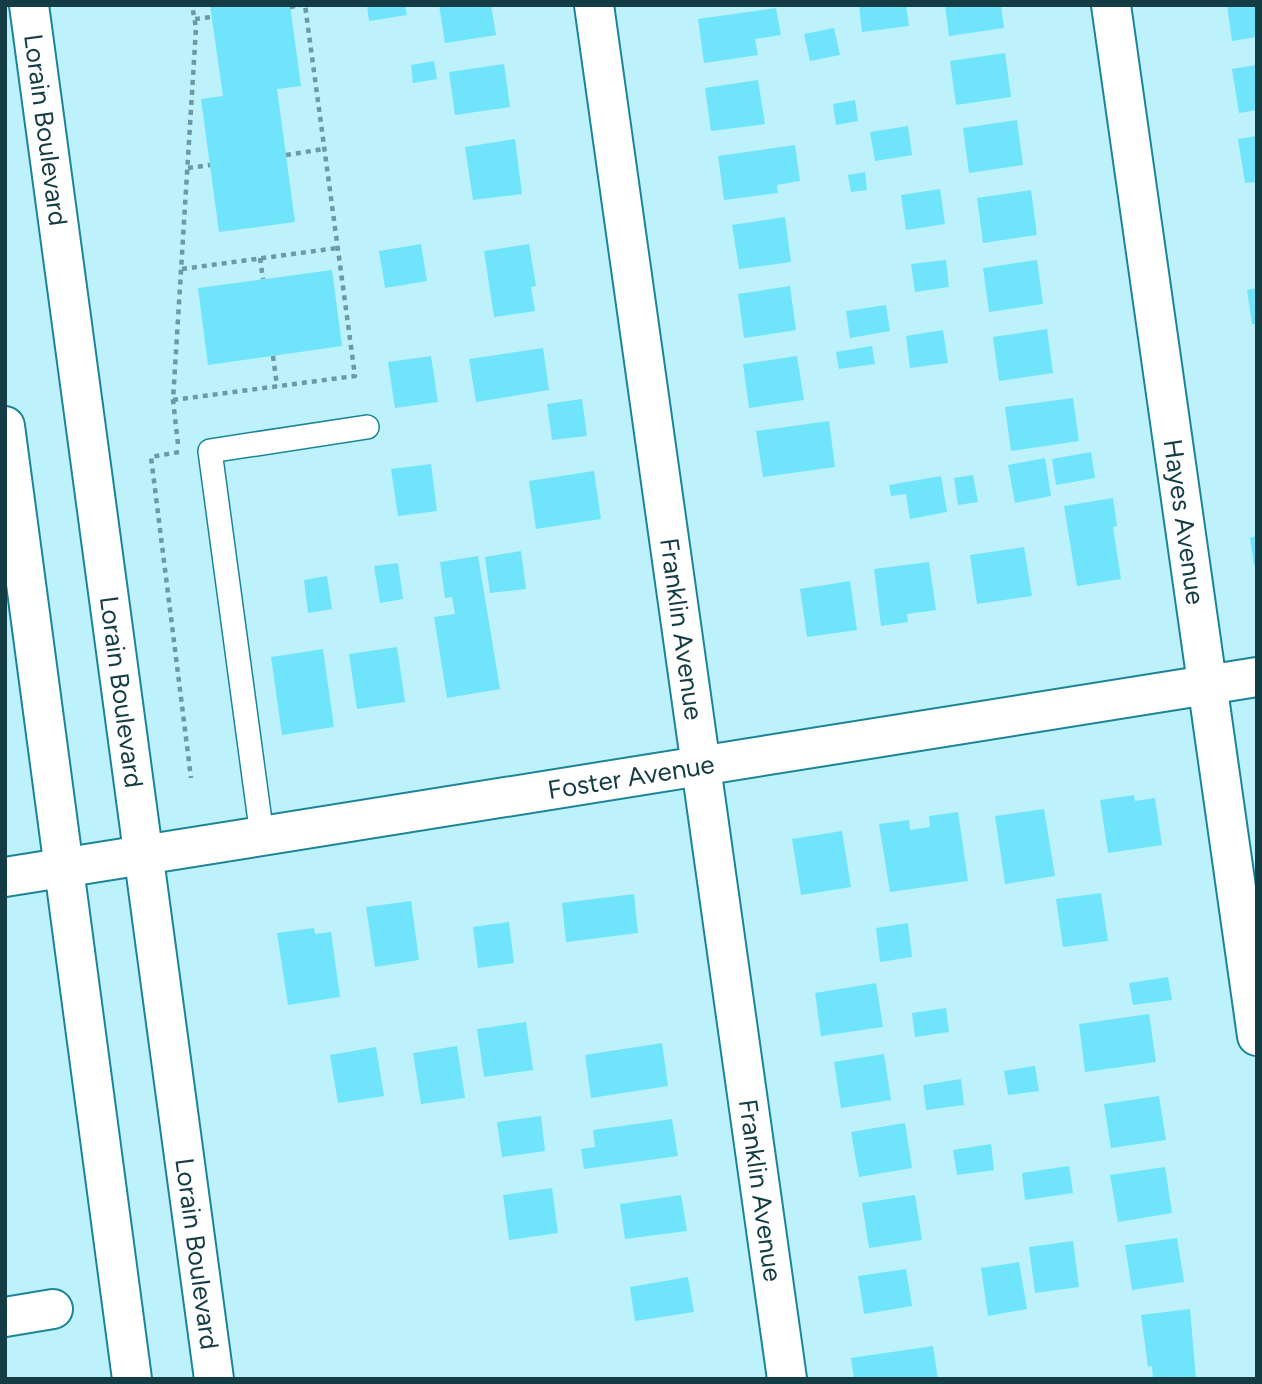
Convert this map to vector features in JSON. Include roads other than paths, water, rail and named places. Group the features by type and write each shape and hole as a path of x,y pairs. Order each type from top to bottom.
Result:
{"street":[{"name":"Lorain Boulevard","path":"29,5 141,855 214,1379"},
{"name":"Franklin Avenue","path":"594,5 787,1379"},
{"name":"Hayes Avenue","path":"1111,5 1257,1036"},
{"path":"5,426 132,1379"},
{"name":"Foster Avenue","path":"5,877 1257,677"},
{"path":"5,1317 53,1310"}],"lane":[{"path":"262,836 210,451 367,427"}]}
